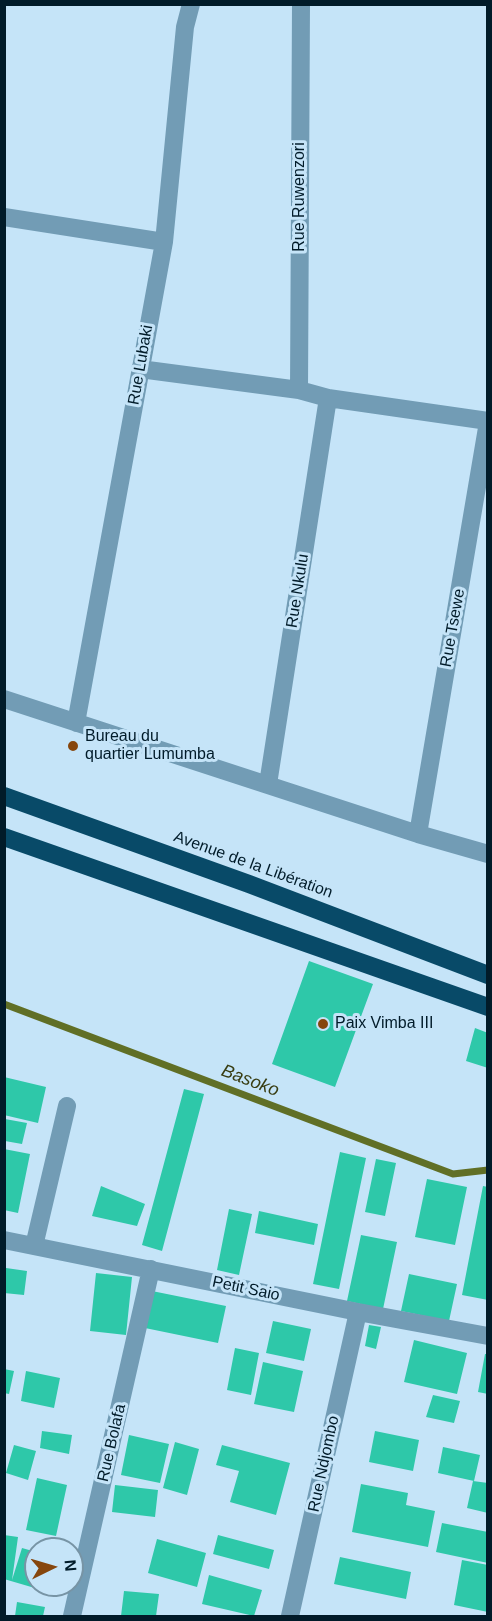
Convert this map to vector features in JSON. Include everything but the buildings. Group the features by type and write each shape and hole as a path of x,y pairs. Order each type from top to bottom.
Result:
{"highway":[{"name":"Avenue de la Libération","path":"4,796 249,884 488,975"},
{"path":"4,837 488,1007"}],"street":[{"name":"Rue Lubaki","path":"76,723 164,242 185,27 191,4"},
{"name":"Rue Ruwenzori","path":"298,390 301,4"},
{"path":"4,217 164,242"},
{"path":"140,369 298,390 328,398 488,422"},
{"name":"Rue Nkulu","path":"268,784 328,398"},
{"name":"Rue Tsewe","path":"418,834 488,422"},
{"path":"4,699 418,834 488,854"},
{"path":"34,1246 67,1106"},
{"name":"Petit Saio","path":"4,1240 488,1336"},
{"name":"Rue Bolafa","path":"72,1617 151,1269"},
{"name":"Rue Ndjombo","path":"290,1617 358,1312"}],"waterway":[{"name":"Basoko","path":"4,1004 453,1174 488,1170"}],"place":[{"name":"Bureau du quartier Lumumba","path":"73,746"},
{"name":"Paix Vimba III","path":"323,1024"}]}
